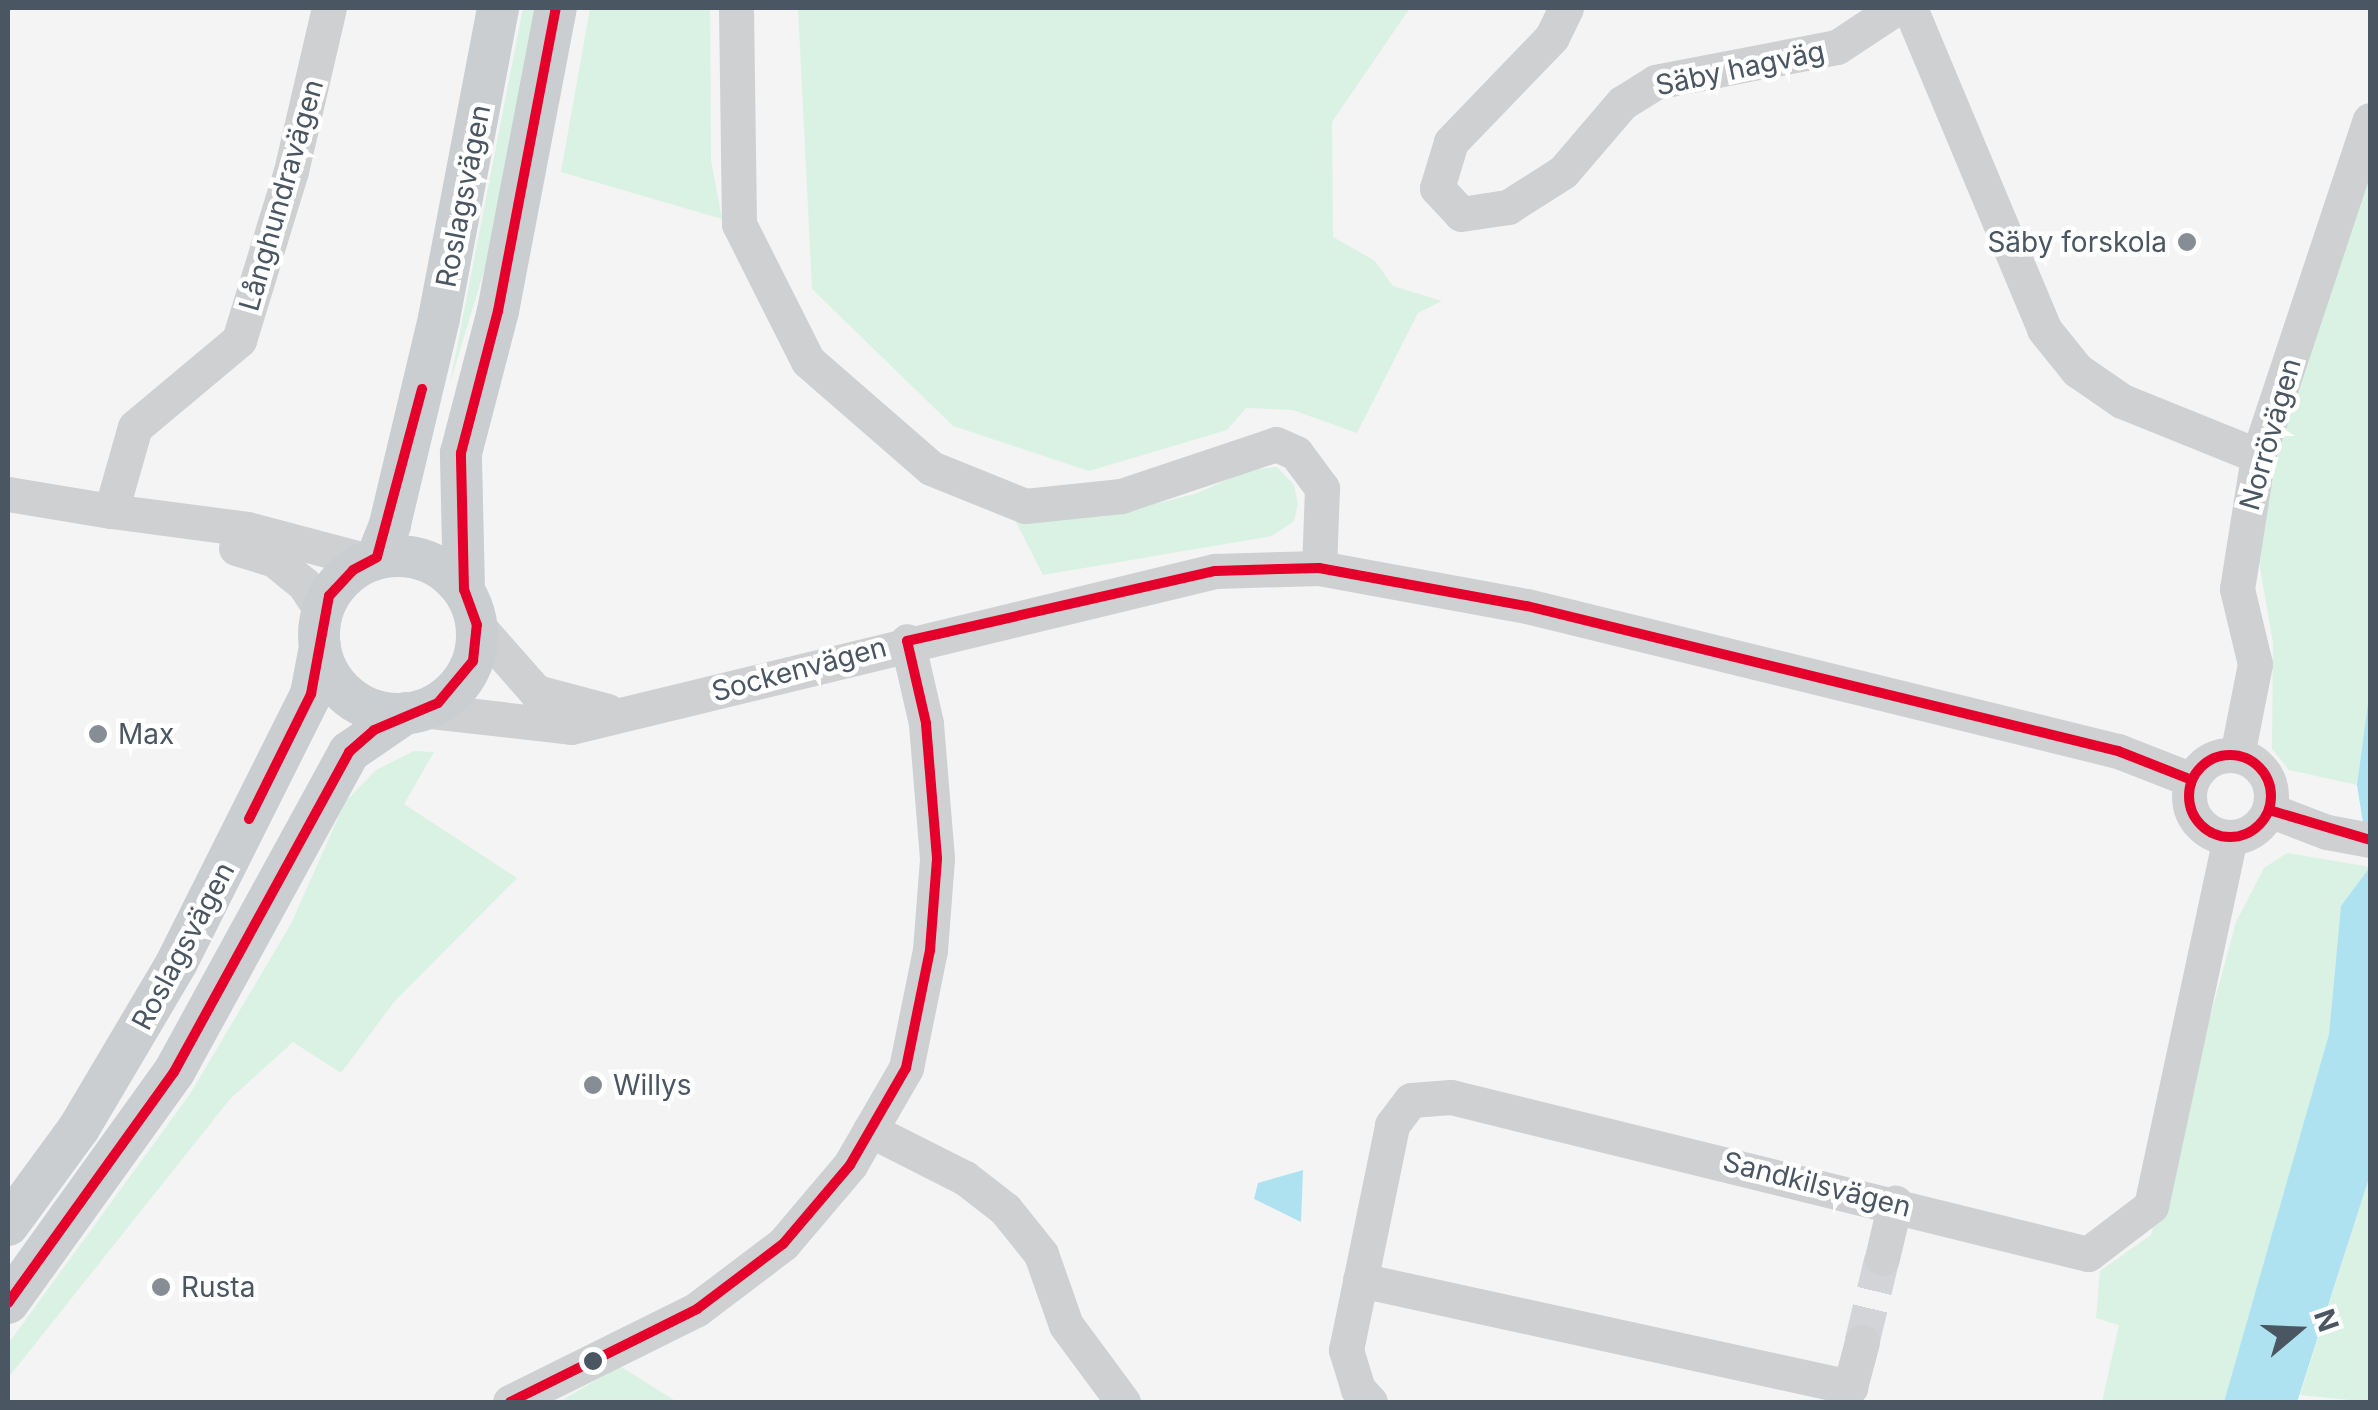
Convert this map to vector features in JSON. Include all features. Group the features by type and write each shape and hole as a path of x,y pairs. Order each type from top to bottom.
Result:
{"main road":[{"name":"Roslagsvägen","path":"372,559 390,524 439,318 498,8"},
{"name":"Roslagsvägen","path":"470,607 461,453 498,311 556,8"},
{"path":"420,558 470,607 465,678 414,712 372,710 343,692 321,629 340,582 372,559 420,558"},
{"name":"Roslagsvägen","path":"8,1226 79,1128 177,962 311,694 321,629"},
{"name":"Roslagsvägen","path":"8,1303 174,1072 350,752 414,712"}],"street":[{"name":"Långhundravägen","path":"110,512 134,427 239,340 291,171 329,8"},
{"path":"736,8 740,224 808,361 932,468 1025,506 1121,496 1276,444 1296,453 1322,488 1319,568"},
{"name":"Säby hagväg","path":"1566,8 1552,36 1451,142 1438,188 1460,214 1508,207 1563,172 1622,102 1656,82 1837,47 1848,22 1896,8"},
{"path":"1910,8 2044,329 2077,370 2122,401 2258,456"},
{"name":"Norrövägen","path":"2237,756 2255,664 2237,589 2258,456 2370,120"},
{"path":"8,494 110,512 247,529 372,559"},
{"path":"110,512 273,559 304,584 321,629"},
{"name":"Sockenvägen","path":"414,712 571,728 907,642 1215,571 1319,568 1527,606 2118,750 2192,780"},
{"name":"Sockenvägen","path":"470,607 536,692 579,708 634,713"},
{"path":"510,1402 697,1308 783,1244 816,1212 906,1068 930,950 933,799 921,685 907,642"},
{"path":"2237,756 2265,776 2269,810 2256,828 2230,837 2196,819 2192,780 2213,758 2237,756"},
{"path":"2269,810 2327,832 2370,840"},
{"name":"Sandkilsvägen","path":"1370,1402 1358,1389 1346,1350 1392,1126 1411,1100 1450,1097 1895,1202 2088,1254 2151,1206 2230,837"},
{"path":"870,1130 965,1178 1005,1209 1041,1254 1066,1325 1124,1402"},
{"path":"1882,1258 1895,1202"},
{"path":"1360,1280 1850,1387 1862,1342"}],"green space":[{"path":"523,8 540,8 505,202 450,383"},
{"path":"590,8 710,8 711,160 722,219 561,172"},
{"path":"798,8 1410,8 1332,122 1333,237 1375,261 1393,286 1442,301 1418,313 1357,433 1293,410 1246,408 1227,430 1089,471 953,426 812,289"},
{"path":"2370,171 2370,688 2357,785 2289,770 2272,749 2273,643 2258,556 2286,415"},
{"path":"1277,467 1294,485 1298,504 1294,521 1272,536 1043,575 1014,518 1101,517 1195,494 1249,470"},
{"path":"414,751 434,752 404,804 517,878 394,1002 341,1073 293,1042 230,1099 8,1378 8,1344 190,1094 291,924 345,802 376,770"},
{"path":"2287,853 2370,867 2341,907 2329,1034 2224,1402 2102,1402 2119,1325 2096,1318 2100,1271 2151,1235 2236,922 2264,868"},
{"path":"2370,1175 2370,1402 2300,1395"},
{"path":"620,1366 677,1402 559,1402"}],"water":[{"path":"2370,688 2370,867 2357,785"},
{"path":"2370,867 2370,1175 2297,1402 2224,1402 2329,1034 2341,906"},
{"path":"1303,1170 1301,1222 1254,1199 1258,1183"}],"tunnel":[{"path":"1862,1342 1882,1258"}],"transit line":[{"path":"8,1303 174,1072 349,752 374,730 438,703 473,661 477,625 464,590 461,453 498,311 556,8"},
{"path":"249,819 311,694 329,596 353,570 377,557 422,389"},
{"path":"907,641 1215,571 1319,568 1527,606 2118,751 2192,780"},
{"path":"510,1402 697,1309 783,1244 850,1165 906,1068 930,950 937,858 926,723 907,641"},
{"path":"2230,755 2246,758 2259,767 2268,780 2271,796 2268,812 2259,825 2246,834 2230,837 2214,834 2201,825 2192,812 2189,796 2192,780 2201,767 2214,758 2230,755"},
{"path":"2269,810 2370,840"}],"place":[{"name":"Säby forskola","path":"2187,242"},
{"name":"Max","path":"98,734"},
{"name":"Willys","path":"593,1085"},
{"name":"Rusta","path":"161,1287"}]}
